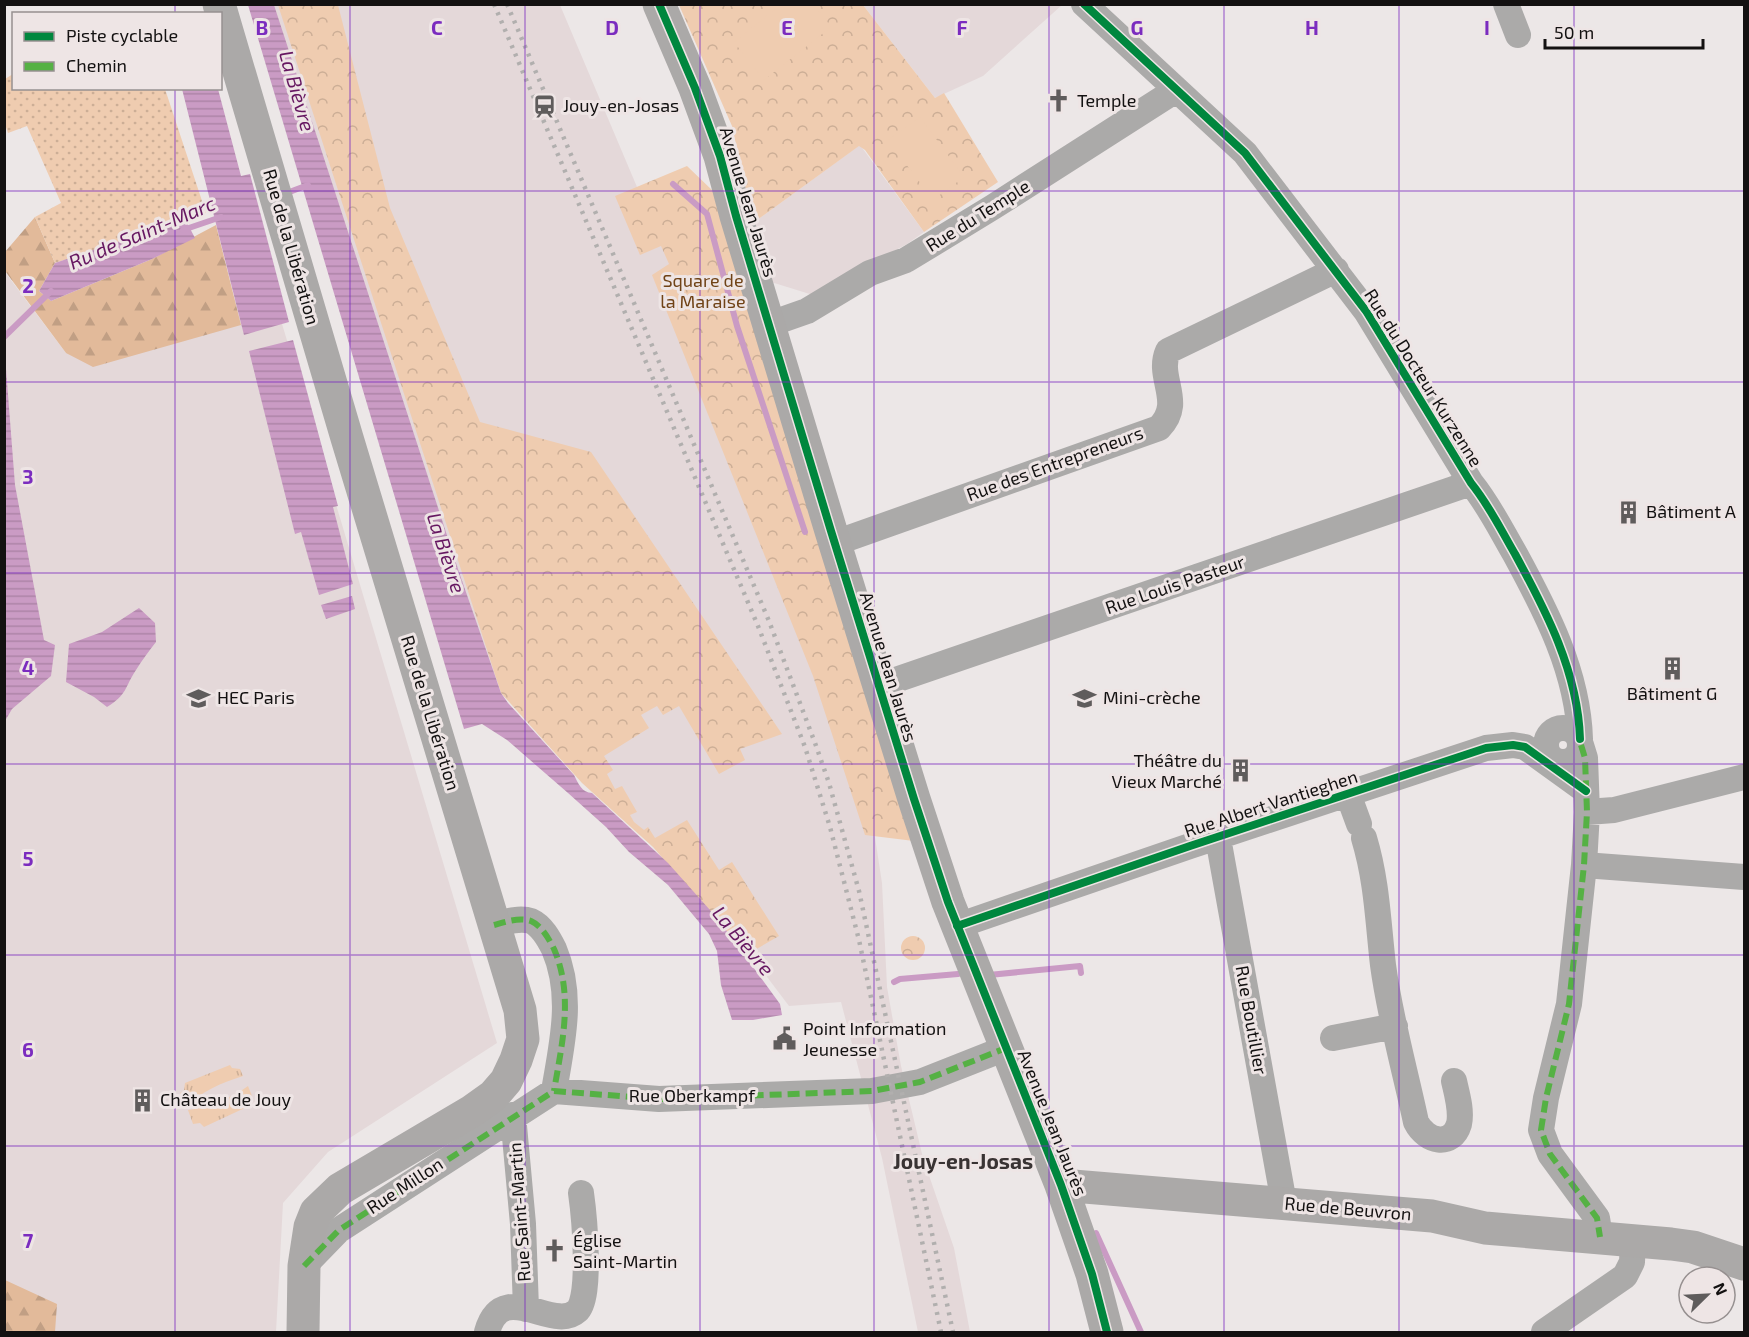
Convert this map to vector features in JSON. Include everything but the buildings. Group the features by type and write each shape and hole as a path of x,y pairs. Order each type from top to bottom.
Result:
{"main road":[{"name":"Avenue Jean Jaurès","path":"659,4 695,88 720,156 736,216 914,799 957,926 1061,1185 1092,1274 1107,1332"},
{"name":"Rue de la Libération","path":"222,14 350,450 520,1010 523,1039 506,1082 493,1096 472,1111 340,1189 316,1212 310,1227 304,1266 303,1332"},
{"name":"Rue de Beuvron","path":"1061,1185 1432,1216 1485,1228 1693,1247 1744,1264"}],"street":[{"name":"Rue du Docteur Kurzenne","path":"1084,4 1245,153 1335,270 1366,311 1471,483 1488,506 1550,620 1577,704 1572,738 1585,758 1587,801 1584,864 1569,1004 1546,1098 1541,1130 1550,1154 1597,1218 1600,1237"},
{"path":"1506,4 1518,35"},
{"name":"Rue du Temple","path":"770,324 807,311 870,273 906,260 1176,90"},
{"name":"Rue des Entrepreneurs","path":"835,543 1159,428 1168,418 1171,405 1164,360 1168,351 1335,270"},
{"name":"Rue Louis Pasteur","path":"878,686 1471,483"},
{"path":"1486,748 1510,736 1572,738"},
{"path":"1556,765 1546,751 1546,740 1572,738"},
{"name":"Rue Albert Vantieghen","path":"957,926 1486,748 1513,744 1526,747 1556,765 1587,801"},
{"path":"1587,801 1614,810 1744,777"},
{"path":"1348,794 1373,867 1383,967 1416,1122 1421,1132 1429,1137 1440,1140 1447,1138 1457,1129 1460,1115 1454,1081"},
{"name":"Rue Boutillier","path":"1218,838 1284,1203"},
{"path":"1584,864 1744,877"},
{"path":"494,926 510,921 530,921 539,927 549,939 558,958 564,981 566,1008 554,1091"},
{"path":"1333,1038 1395,1026"},
{"name":"Rue Oberkampf","path":"554,1091 659,1099 872,1091 920,1082 1006,1048"},
{"name":"Rue Millon","path":"304,1266 339,1230 513,1115 554,1091"},
{"name":"Rue Saint-Martin","path":"513,1115 523,1224 526,1309"},
{"path":"487,1332 497,1312 509,1307 556,1316 571,1315 579,1311 584,1299 586,1236 581,1193"},
{"path":"1544,1332 1624,1276 1632,1262 1633,1241"}],"shaded area":[{"path":"273,5 560,5 670,265 868,792 882,883 887,987 901,1066 923,1158 954,1248 970,1332 918,1332 882,1158 841,1002 789,1006 725,921 493,677"},
{"path":"863,5 1062,5 983,76 935,98"},
{"path":"860,145 924,232 907,244 813,295 771,282 753,223"},
{"name":"HEC Paris","path":"4,271 66,353 271,287 497,1043 328,1152 283,1203 276,1332 5,1332"}],"green space":[{"path":"782,4 814,5 831,27 764,80 734,42"},
{"path":"278,5 338,5 390,208 480,422 591,452 782,734 740,749 745,760 719,774 679,706 663,715 657,706 641,715 649,728 604,756 613,770 607,774 615,789 622,786 637,812 630,815 634,822 644,830 648,827 655,838 687,820 719,870 732,862 779,936 746,955 653,847 582,783 501,693"},
{"path":"679,5 863,5 935,98 944,93 998,182 924,232 865,150 859,146 753,223 732,126"},
{"path":"12,75 12,90 165,90 206,213 55,263 35,217 61,203 27,126 8,133 5,124 5,79"},
{"path":"920,117 964,177 933,200 888,140"},
{"name":"Square de la Maraise","path":"687,166 713,191 914,841 865,835 813,676 652,275 669,264 661,246 640,255 615,196"},
{"path":"35,217 55,263 39,291 51,301 152,259 216,225 241,325 93,367 66,353 5,271 5,252"},
{"path":"913,936 922,939 925,948 922,957 913,960 904,957 901,948 904,939"},
{"path":"230,1065 232,1068 240,1069 243,1076 213,1088 186,1106 180,1093 184,1090 185,1083"},
{"path":"248,1086 252,1096 248,1103 249,1106 204,1127 200,1123 193,1124 188,1110 219,1102"},
{"path":"5,1280 57,1304 55,1332 5,1332"}],"water":[{"path":"248,5 274,5 459,572 501,693 574,775 583,789 592,793 668,863 718,919 780,1004 782,1015 753,1020 732,1020 721,985 717,951 709,934 668,885 507,740 482,724 464,729"},
{"path":"182,90 218,90 241,176 250,174 289,322 244,335"},
{"path":"185,219 195,238 152,259 51,301 39,291 55,263"},
{"path":"293,340 338,506 333,507 353,584 319,595 301,532 295,534 249,351"},
{"path":"5,356 15,485 44,640 55,645 51,676 12,709 5,721"},
{"path":"352,596 355,609 326,619 321,605"},
{"path":"139,608 155,623 156,642 138,666 122,694 107,707 66,682 69,644 102,632"}],"waterway":[{"path":"673,184 707,214 737,326 805,532"},
{"name":"Ru de Saint-Marc","path":"284,194 308,185"},
{"name":"Ru de Saint-Marc","path":"183,230 221,217"},
{"name":"Ru de Saint-Marc","path":"4,337 51,291"},
{"name":"La Bièvre","path":"989,975 1080,966 1081,973"},
{"name":"La Bièvre","path":"894,982 900,979 958,974"},
{"name":"La Bièvre","path":"1096,1233 1141,1332"}],"railway":[{"path":"494,4 758,626 805,747 830,827 859,940 941,1332"},
{"path":"507,4 769,621 829,783 859,891 953,1332"}],"marked path":[{"path":"1581,745 1585,758 1587,812 1584,865 1569,1004 1546,1098 1541,1130 1550,1154 1597,1218 1600,1237"},
{"path":"494,925 507,921 531,921 542,929 554,949 564,984 565,1002 563,1037 554,1091"},
{"path":"554,1091 659,1099 872,1091 920,1082 1006,1048"},
{"path":"304,1266 339,1230 554,1091"}],"cycle path":[{"path":"659,4 695,88 720,156 831,531 948,902 1061,1185 1092,1274 1107,1332"},
{"path":"1084,4 1245,153 1366,311 1489,509 1538,598 1567,666 1578,714 1580,739"},
{"path":"957,926 1486,748 1513,745 1525,747 1586,791"}],"place":[{"name":"Temple","path":"1059,101"},
{"name":"Jouy-en-Josas","path":"545,106"},
{"name":"Bâtiment A","path":"1628,512"},
{"name":"Bâtiment G","path":"1672,668"},
{"name":"HEC Paris","path":"199,698"},
{"name":"Mini-crèche","path":"1085,698"},
{"name":"Théâtre du Vieux Marché","path":"1240,771"},
{"name":"Point Information Jeunesse","path":"785,1039"},
{"name":"Château de Jouy","path":"142,1100"},
{"name":"Église Saint-Martin","path":"555,1251"}],"district":[{"name":"Jouy-en-Josas","path":"963,1162"}]}
